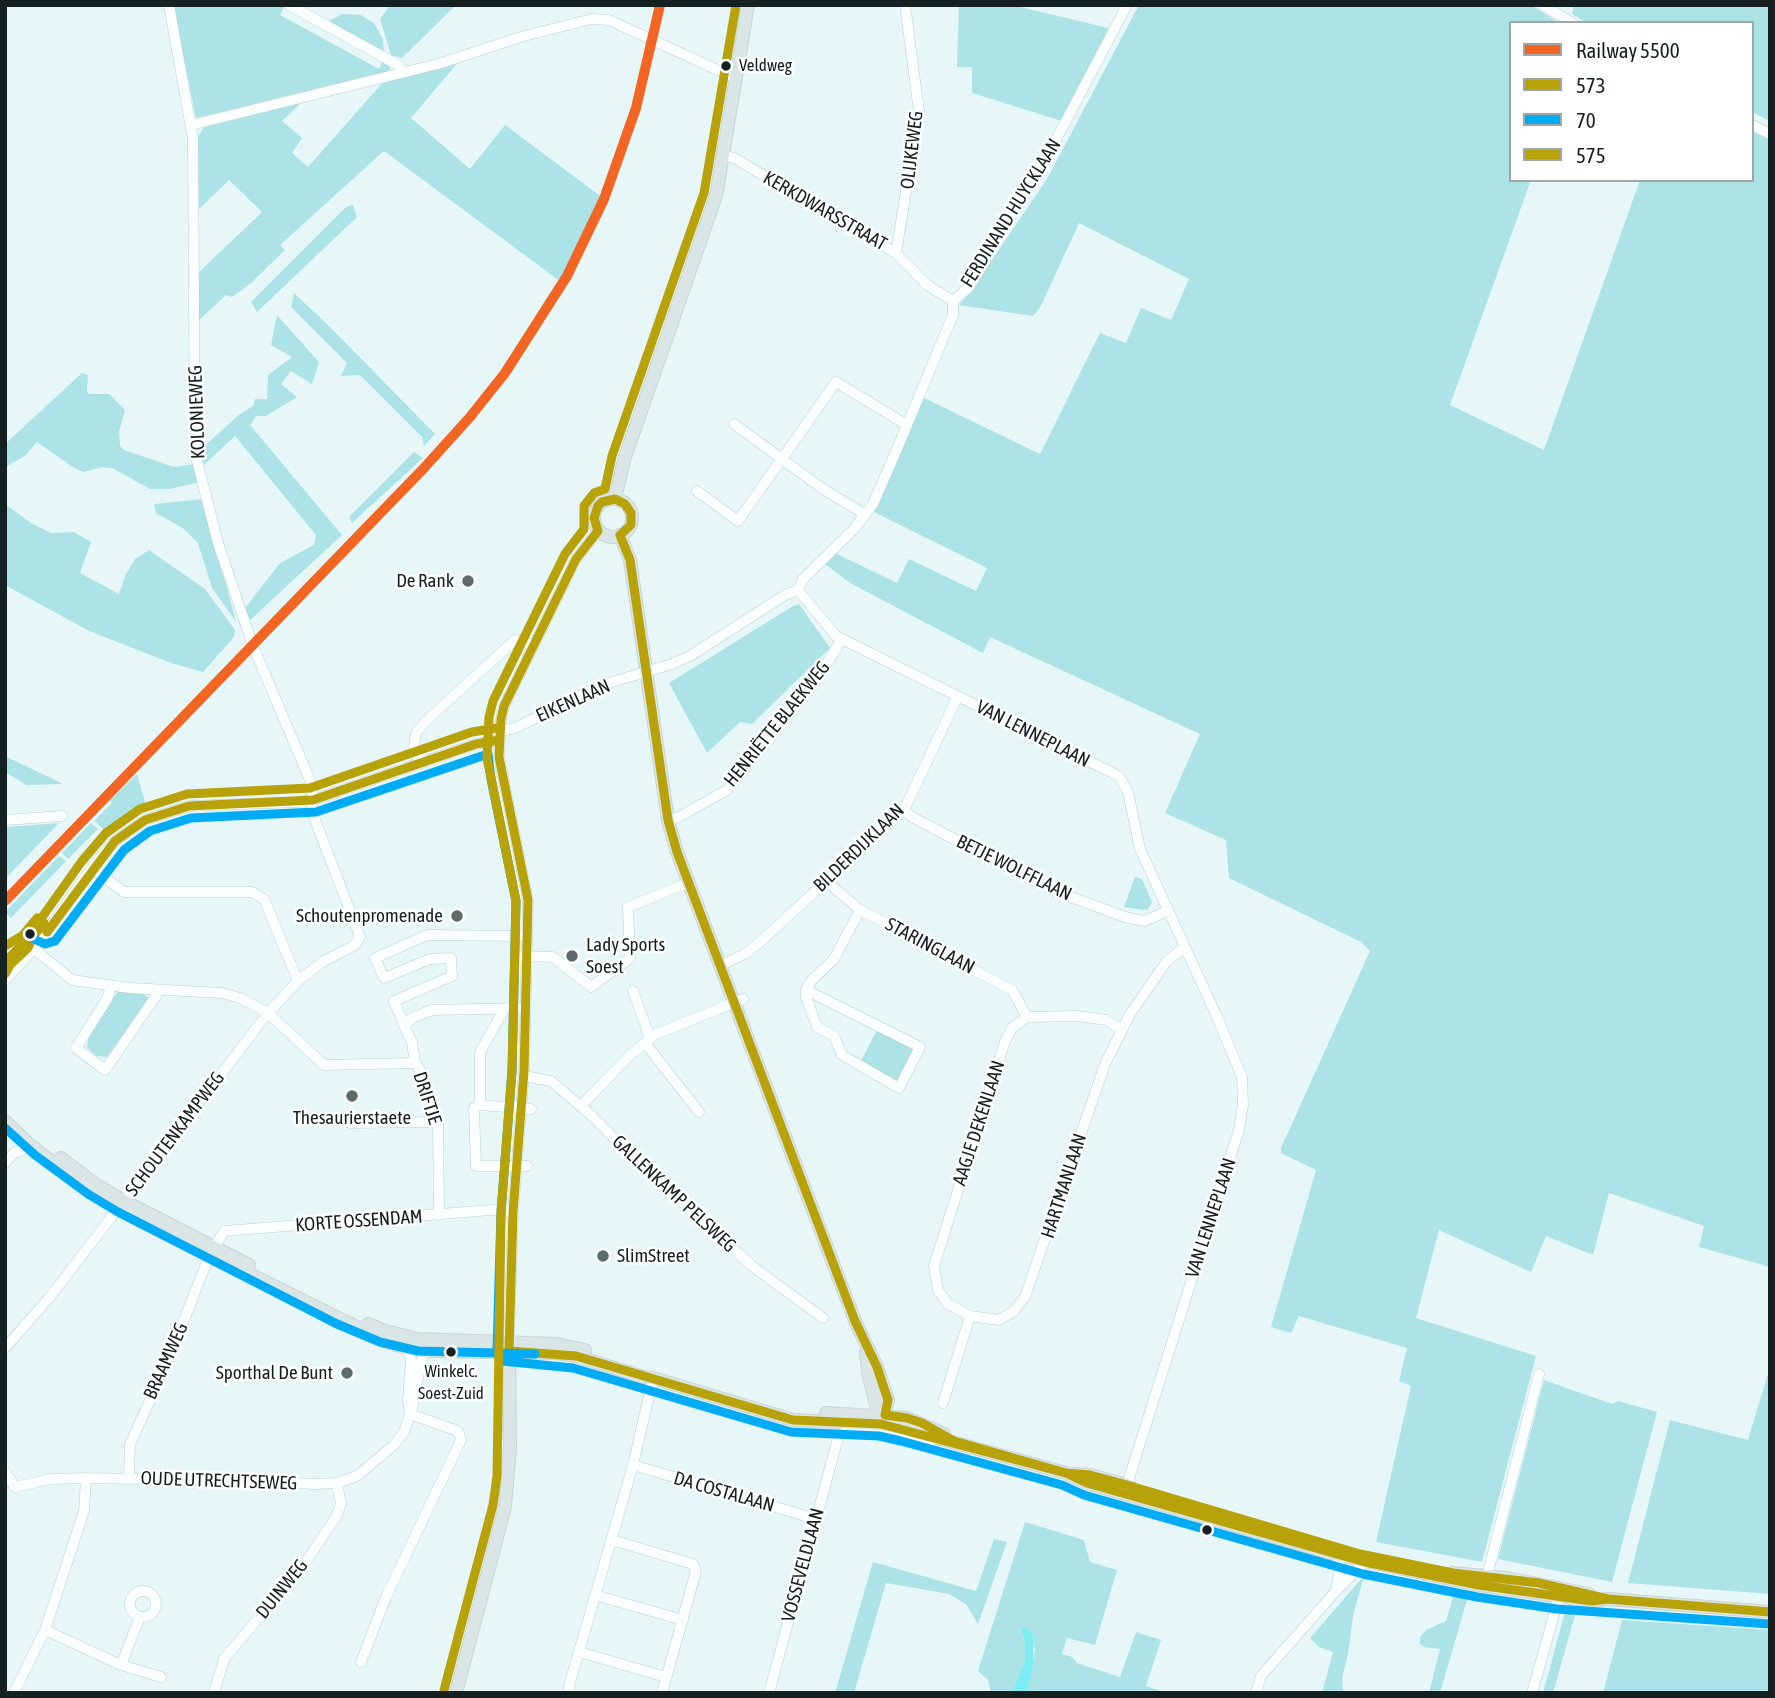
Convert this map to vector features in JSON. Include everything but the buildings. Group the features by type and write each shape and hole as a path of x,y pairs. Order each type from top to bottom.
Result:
{"main road":[{"path":"615,499 624,460 716,196 748,5"},
{"path":"615,499 625,504 631,513 631,525 621,536 607,536 598,531 595,512 603,502 615,499"},
{"path":"621,536 630,560 668,820 719,966 739,1001 865,1345 868,1372 881,1418"},
{"path":"5,1111 43,1145 121,1205"},
{"path":"5,1121 80,1184 385,1341 426,1351 509,1346"},
{"path":"212,1252 385,1332 576,1356 770,1412 907,1418 922,1423 954,1441 1066,1473 1087,1483 1126,1489 1360,1553 1453,1573 1481,1584 1507,1578 1592,1594 1604,1599"},
{"path":"456,1693 505,1507 510,1458 509,1346"},
{"path":"1126,1489 1337,1555 1515,1593 1592,1601 1604,1599 1770,1612"}],"street":[{"name":"KOLONIEWEG","path":"169,5 191,125 195,453 218,543 253,646 312,785 312,811 336,880 360,937"},
{"path":"289,5 398,65 405,72"},
{"name":"OLIJKEWEG","path":"896,253 919,111 905,5"},
{"name":"FERDINAND HUYCKLAAN","path":"646,672 690,656 785,595 798,590 803,579 866,515 953,314 953,301 969,287 1047,157 1127,5"},
{"path":"1542,5 1562,10"},
{"path":"191,125 438,64 524,36 592,19 609,20 735,78"},
{"path":"1754,126 1770,134"},
{"name":"KERKDWARSSTRAAT","path":"724,156 734,158 896,253 926,285 953,301"},
{"path":"698,491 738,520 836,382 907,425"},
{"path":"734,424 823,489 866,515"},
{"path":"509,1346 513,1212 522,1165 526,1109 522,956 527,936 528,900 503,777 499,736 504,706 576,559 598,531"},
{"name":"VAN LENNEPLAAN","path":"798,590 836,636 1119,776 1128,792 1140,849 1242,1077 1243,1105 1239,1130 1126,1489"},
{"name":"HENRIËTTE BLAEKWEG","path":"668,820 679,817 727,790 814,684 842,639"},
{"path":"419,762 415,746 416,733 426,721 514,640 534,645"},
{"name":"EIKENLAAN","path":"5,980 34,950 92,868 115,841 145,820 189,806 299,803 313,800 499,736 602,685 646,672"},
{"name":"BILDERDIJKLAAN","path":"719,966 745,954 904,810 958,696"},
{"name":"BETJE WOLFFLAAN","path":"904,810 912,817 1054,891 1128,918 1145,921 1167,911"},
{"path":"5,820 62,817"},
{"path":"92,868 124,892 253,891 264,900 298,981"},
{"name":"STARINGLAAN","path":"825,881 860,909 1012,990 1027,1017"},
{"path":"522,956 553,957 591,987 630,958 628,907 688,883"},
{"path":"806,990 920,1047 899,1088 842,1055 834,1036 817,1027 806,997 806,990 812,980 834,959 860,909"},
{"name":"DRIFTJE","path":"439,1215 438,1122 422,1073 415,1063 412,1042 394,1001 452,976 452,958 430,959 384,978 375,958 427,935 527,936"},
{"name":"SCHOUTENKAMPWEG","path":"5,1348 50,1297 268,1013 298,981 324,961 355,945 360,937"},
{"name":"HARTMANLAAN","path":"970,1316 999,1320 1014,1311 1025,1297 1105,1064 1122,1030 1167,961 1185,947"},
{"path":"34,950 72,980 111,986 222,993 240,998 268,1013 324,1065 415,1063"},
{"path":"111,986 107,999 76,1048 105,1070 158,990"},
{"path":"633,991 648,1040 699,1112"},
{"path":"581,1106 630,1055 656,1034 739,1001"},
{"path":"480,1105 480,1052 505,1008"},
{"path":"404,1026 414,1017 432,1010 525,1008"},
{"path":"1027,1017 1078,1016 1107,1020 1122,1030"},
{"name":"AAGJE DEKENLAAN","path":"970,1316 948,1304 938,1290 934,1266 1006,1041 1012,1028 1027,1017"},
{"name":"GALLENKAMP PELSWEG","path":"524,1076 549,1080 581,1106 626,1151 752,1266 824,1318"},
{"path":"522,1165 476,1166 474,1108 480,1105 526,1109"},
{"path":"343,1118 350,1123 438,1122"},
{"path":"5,1163 14,1153 32,1146"},
{"name":"KORTE OSSENDAM","path":"212,1252 224,1231 491,1210 513,1212"},
{"name":"BRAAMWEG","path":"130,1478 130,1444 168,1361 212,1252"},
{"path":"943,1403 970,1316"},
{"path":"360,1662 386,1597 461,1440 458,1431 411,1413 408,1399 411,1359 407,1348"},
{"name":"OUDE UTRECHTSEWEG","path":"15,1487 51,1479 86,1478 337,1483 357,1476 387,1452 404,1432 411,1413 421,1361 426,1351"},
{"path":"1481,1584 1539,1374"},
{"path":"569,1693 633,1465 653,1378"},
{"name":"VOSSEVELDLAAN","path":"769,1693 838,1438 845,1432 880,1433 930,1443"},
{"name":"DA COSTALAAN","path":"633,1465 816,1519"},
{"path":"5,1472 15,1487 5,1494"},
{"path":"14,1693 45,1630 84,1511 86,1478"},
{"name":"DUINWEG","path":"214,1693 224,1660 305,1563 335,1517 341,1504 337,1483"},
{"path":"612,1540 693,1564 696,1571 662,1693"},
{"path":"1336,1591 1340,1568 1337,1555"},
{"path":"1256,1693 1261,1676 1365,1562"},
{"path":"1507,1578 1515,1593 1521,1585 1539,1583"},
{"path":"595,1595 683,1620"},
{"path":"1532,1693 1559,1597"},
{"path":"121,1665 140,1617"},
{"path":"45,1630 121,1665 162,1677"},
{"path":"579,1652 666,1677"}],"shaded area":[{"path":"173,5 285,5 280,15 379,69 383,60 391,69 386,74 196,118"},
{"path":"390,5 456,5 402,58 391,55 380,19"},
{"path":"959,5 1012,5 1112,29 1062,121 972,93 972,67 957,67"},
{"path":"1139,5 1531,5 1556,21 1509,21 1509,182 1530,182 1450,405 1544,450 1639,182 1754,182 1754,132 1770,140 1770,1267 1699,1247 1704,1226 1609,1193 1593,1255 1546,1236 1531,1272 1439,1230 1416,1318 1536,1356 1482,1562 1376,1542 1411,1386 1399,1381 1407,1348 1299,1316 1291,1333 1271,1327 1316,1170 1281,1153 1281,1148 1370,951 1361,942 1229,878 1226,840 1165,813 1200,734 990,637 983,653 850,583 825,564 833,552 897,583 909,559 976,591 987,568 870,510 920,396 1040,454 1100,333 1126,343 1141,308 1171,320 1189,279 1079,223 1040,308 1033,316 959,305 1047,179"},
{"path":"1574,5 1770,5 1770,121 1754,113 1754,21 1584,21 1572,14"},
{"path":"342,14 361,15 374,23 383,39 384,52 327,22"},
{"path":"460,60 411,118 470,169 505,125 603,198 561,282 384,151 280,245 285,250 250,284 232,297 226,295 197,322 196,275 262,212 229,180 195,213 195,141 204,127 305,99 282,121 302,138 292,153 308,167 385,80"},
{"path":"353,205 357,217 257,312 251,302 346,207"},
{"path":"294,293 435,434 424,446 422,437 360,375 341,376 347,363 291,307"},
{"path":"277,315 319,362 312,384 291,371 281,384 297,397 266,416 256,416 250,425 342,535 249,621 245,608 280,563 314,545 316,535 235,436 204,465 200,450 240,414 253,406 255,399 267,399 268,375 292,357 271,345"},
{"path":"82,373 88,375 89,394 109,394 125,410 119,432 120,446 124,450 174,467 195,464 200,482 169,489 150,489 112,468 102,467 84,472 74,468 37,442 25,456 7,466 5,470 5,444"},
{"path":"414,452 423,458 352,523 349,517"},
{"path":"204,499 236,622 212,588 198,543 184,529 156,513 154,504"},
{"path":"5,504 31,523 51,533 74,532 91,542 80,573 119,594 135,559 149,550 205,589 235,630 234,637 203,672 171,663 89,631 5,585"},
{"path":"799,604 830,648 752,724 740,722 707,753 669,683"},
{"path":"5,756 63,784 26,785 5,772"},
{"path":"137,774 147,809 109,834 94,821 112,803 108,799 114,797"},
{"path":"59,823 5,879 6,827"},
{"path":"91,823 98,829 68,859 62,853"},
{"path":"59,856 66,861 11,918 5,912"},
{"path":"1135,877 1142,879 1152,902 1148,909 1124,907"},
{"path":"119,990 139,991 149,998 107,1057 96,1056 87,1047 89,1033"},
{"path":"878,1028 916,1048 898,1084 859,1065"},
{"path":"1770,1367 1770,1594 1628,1583 1670,1420 1748,1440"},
{"path":"1544,1380 1612,1404 1618,1401 1657,1412 1612,1582 1498,1559"},
{"path":"1025,1522 1084,1540 1090,1562 1117,1570 1095,1645 1067,1638 1062,1654 1072,1657 1077,1663 1120,1677 1136,1632 1161,1640 1146,1686 1166,1693 1027,1693 1035,1649 1020,1628 1025,1642 1025,1660 1018,1683 1012,1693 991,1693 988,1680 978,1671"},
{"path":"994,1539 1007,1542 978,1624 966,1604 949,1594 886,1583 854,1693 835,1693 873,1562 976,1591"},
{"path":"1364,1576 1353,1616 1342,1678 1343,1693 1322,1693 1333,1652 1319,1647 1310,1638"},
{"path":"1455,1590 1469,1593 1440,1693 1429,1693 1440,1649 1424,1647 1420,1644 1420,1637 1426,1630 1446,1621"},
{"path":"1565,1612 1575,1615 1553,1693 1543,1693"},
{"path":"1622,1620 1770,1630 1770,1693 1603,1693"}],"water":[{"path":"1020,1627 1029,1629 1033,1636 1033,1665 1027,1693 1012,1693 1025,1660 1025,1642"}],"rail line":[{"name":"5500","path":"5,901 424,468 505,373 567,276 604,199 636,108 660,5"}],"transit line":[{"name":"575","path":"444,1690 493,1505 497,1476 501,1212 512,1071 516,901 487,758 489,717 493,701 565,554 584,529 584,506 594,493 605,489 612,456 704,193 736,5"},
{"name":"573","path":"615,499 625,504 631,513 631,525 620,535 630,560 668,820 677,852 855,1321 877,1367 888,1400 885,1415 907,1418 922,1423 954,1441 1066,1473 881,1424 793,1420 576,1356 509,1351 513,1212 524,1072 528,900 499,757 501,719 504,706 576,559 598,531 594,518 598,506 602,502 615,499"},
{"name":"575","path":"5,962 25,941 82,861 106,833 140,809 187,794 310,788 472,732 497,728"},
{"name":"573","path":"47,932 115,841 145,820 189,806 313,800 476,744 499,740"},
{"name":"70","path":"34,939 45,944 55,941 124,850 150,831 191,818 316,812 488,754 516,901 512,1071 501,1212 497,1351 502,1361 573,1368 791,1432 879,1436 901,1441 1062,1485 1084,1495 1363,1574 1477,1597 1557,1609 1769,1624"},
{"name":"573","path":"5,946 23,935 37,918 44,923 28,948 10,965 5,974"},
{"name":"70","path":"5,1128 35,1155 88,1194 118,1212 337,1324 380,1342 418,1351 535,1354"},
{"name":"573","path":"1066,1473 1090,1475 1127,1485 1360,1554 1453,1573 1539,1583 1608,1599"},
{"name":"573","path":"1066,1473 1087,1483 1365,1562 1479,1585 1592,1601 1608,1599"},
{"name":"573","path":"1608,1599 1770,1612"},
{"name":"573","path":"1608,1599 1770,1612"}],"place":[{"name":"Veldweg","path":"726,66"},
{"name":"De Rank","path":"468,581"},
{"name":"Schoutenpromenade","path":"457,916"},
{"name":"Lady Sports Soest","path":"572,956"},
{"name":"Thesaurierstaete","path":"352,1096"},
{"name":"SlimStreet","path":"603,1256"},
{"name":"Winkelc. Soest-Zuid","path":"451,1352"},
{"name":"Sporthal De Bunt","path":"347,1373"}]}
